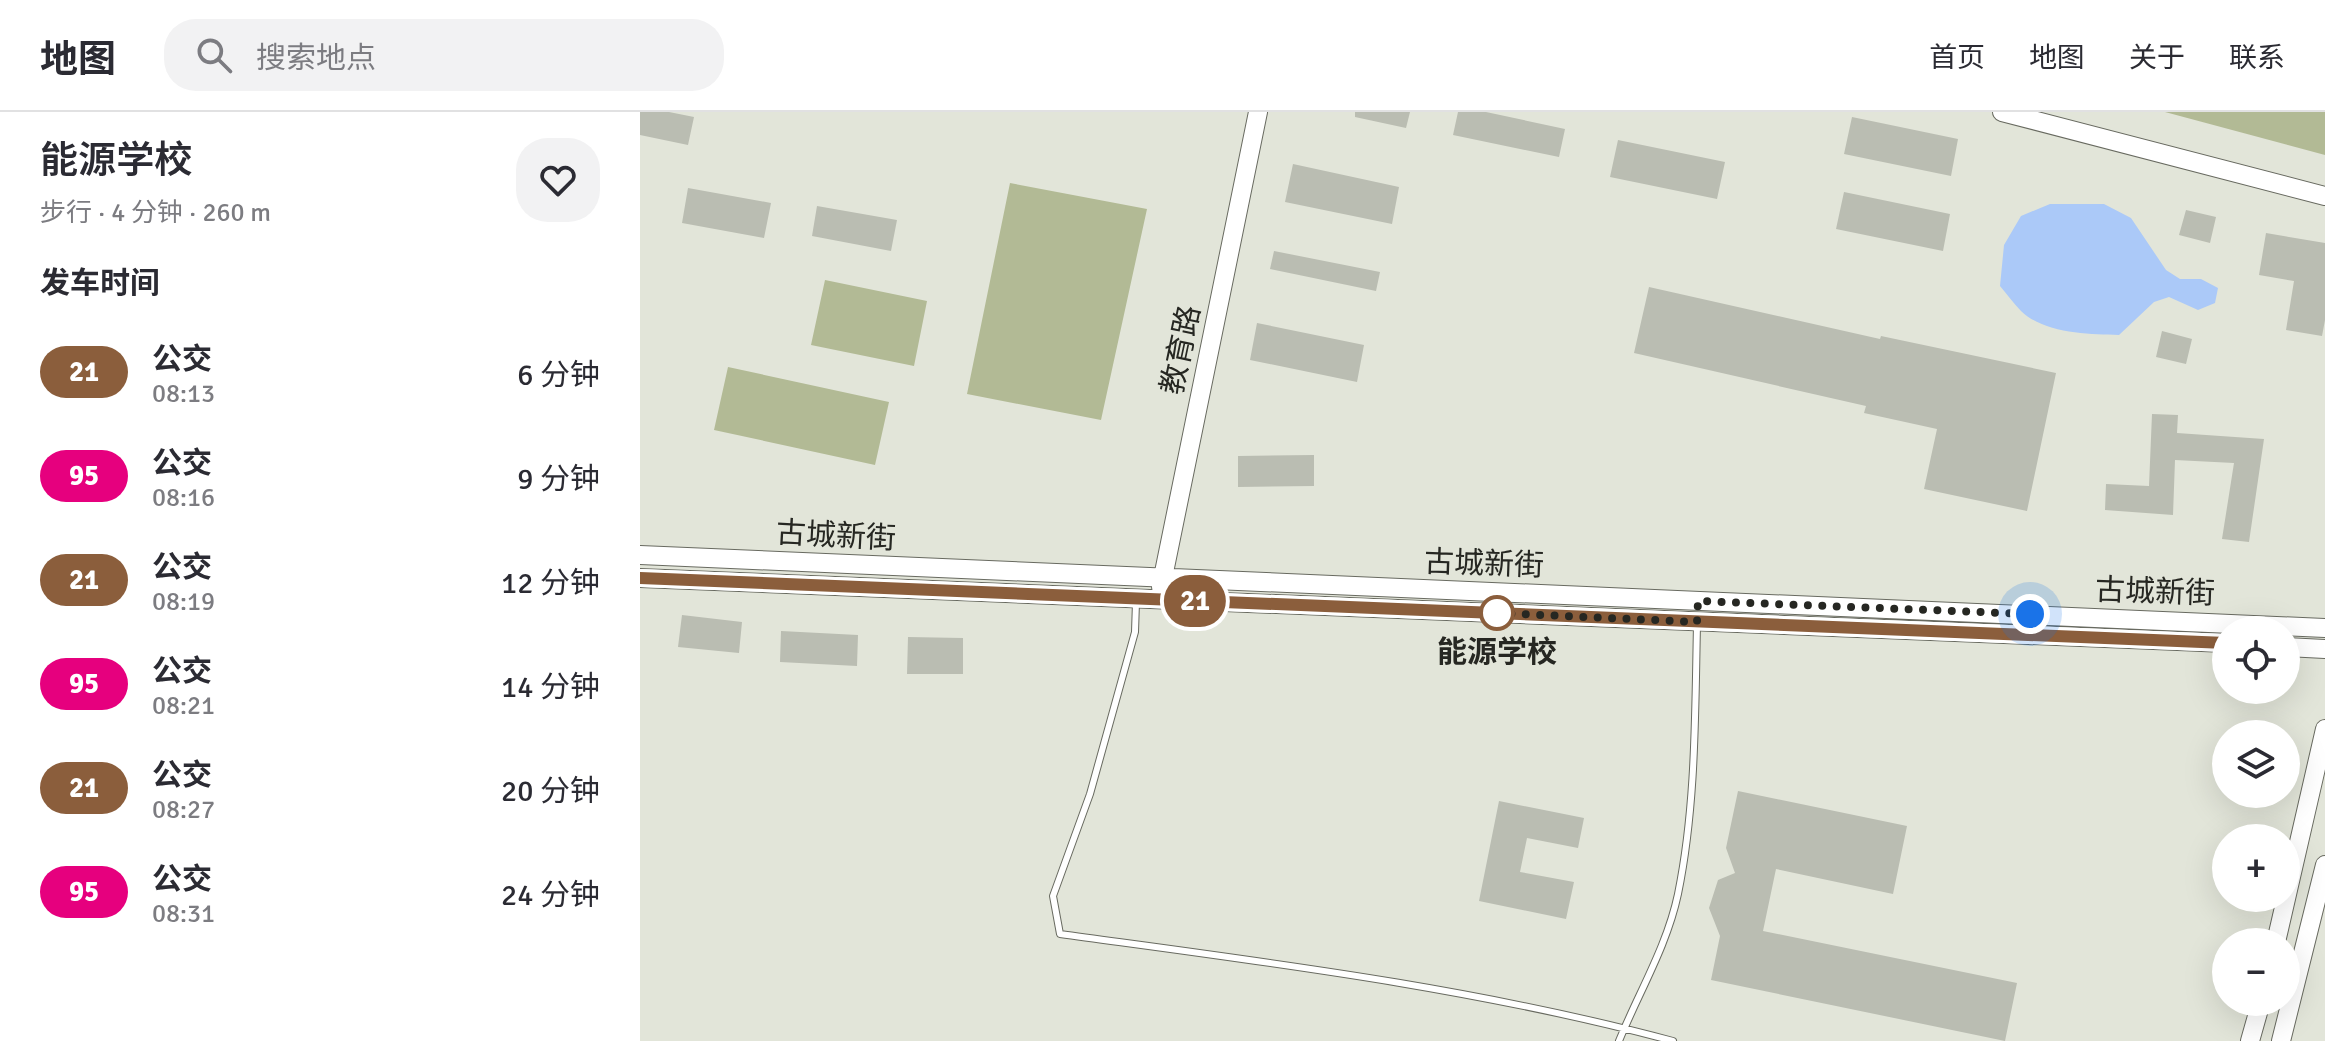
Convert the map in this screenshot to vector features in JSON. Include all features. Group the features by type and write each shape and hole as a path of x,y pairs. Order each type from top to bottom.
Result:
{"main road":[{"name":"教育路","path":"1158,599 1258,112"},
{"path":"2002,112 2325,196"},
{"name":"古城新街","path":"640,555 2325,628"},
{"name":"古城新街","path":"640,578 2212,642"},
{"path":"2300,648 2325,649"},
{"path":"2279,928 2325,729"},
{"path":"2281,1041 2325,865"},
{"path":"2250,1041 2257,1016"}],"lane":[{"path":"1137,598 1135,632 1095,780 1053,896 1060,934 1379,978 1624,1028 1673,1041"},
{"path":"1619,1041 1656,961 1678,895 1692,771 1698,601"}],"green space":[{"path":"2165,112 2325,112 2325,155"},
{"path":"1010,183 1147,209 1101,420 967,394"},
{"path":"825,280 927,301 914,366 811,345"},
{"path":"728,367 889,402 875,465 714,430"}],"water":[{"path":"2050,204 2104,204 2131,218 2166,270 2180,279 2201,279 2218,288 2215,303 2198,310 2169,297 2154,302 2119,335 2067,331 2031,319 2000,286 2004,245 2021,216"}],"building":[{"path":"640,112 669,112 694,117 688,145 640,135"},
{"path":"1355,112 1410,112 1406,128 1355,117"},
{"path":"1458,112 1486,112 1565,129 1559,157 1453,135"},
{"path":"1852,117 1958,139 1951,176 1844,154"},
{"path":"1618,140 1725,162 1717,199 1610,177"},
{"path":"1293,164 1399,187 1392,224 1285,202"},
{"path":"688,188 771,203 764,238 682,223"},
{"path":"1844,192 1950,214 1943,251 1836,229"},
{"path":"817,206 897,220 891,251 812,236"},
{"path":"2186,210 2216,217 2210,243 2179,235"},
{"path":"2266,233 2325,243 2325,320 2322,336 2286,330 2294,281 2259,275"},
{"path":"1274,251 1380,272 1376,291 1270,269"},
{"path":"1649,287 1880,339 1881,336 2056,373 2027,511 1924,489 1937,429 1864,413 1866,406 1634,353"},
{"path":"1257,323 1364,345 1357,382 1250,360"},
{"path":"2162,331 2192,339 2186,364 2156,357"},
{"path":"2152,414 2178,415 2177,433 2264,439 2249,542 2222,539 2234,463 2175,460 2173,515 2105,510 2106,484 2149,486"},
{"path":"1314,455 1314,486 1238,487 1238,456"},
{"path":"682,615 742,622 739,653 678,647"},
{"path":"781,631 858,635 857,666 780,662"},
{"path":"908,637 963,638 963,674 907,674"},
{"path":"1738,791 1907,826 1893,894 1776,869 1763,931 2017,983 2005,1041 1711,980 1720,936 1709,908 1718,880 1735,873 1726,848"},
{"path":"1499,801 1584,818 1578,848 1527,838 1520,872 1574,882 1566,919 1479,901"}],"bus line":[{"name":"21","path":"640,578 2212,642"}],"place":[{"name":"能源学校","path":"1497,613"}],"route":[{"path":"1497,613 1697,622 1698,601 2030,614"}]}
